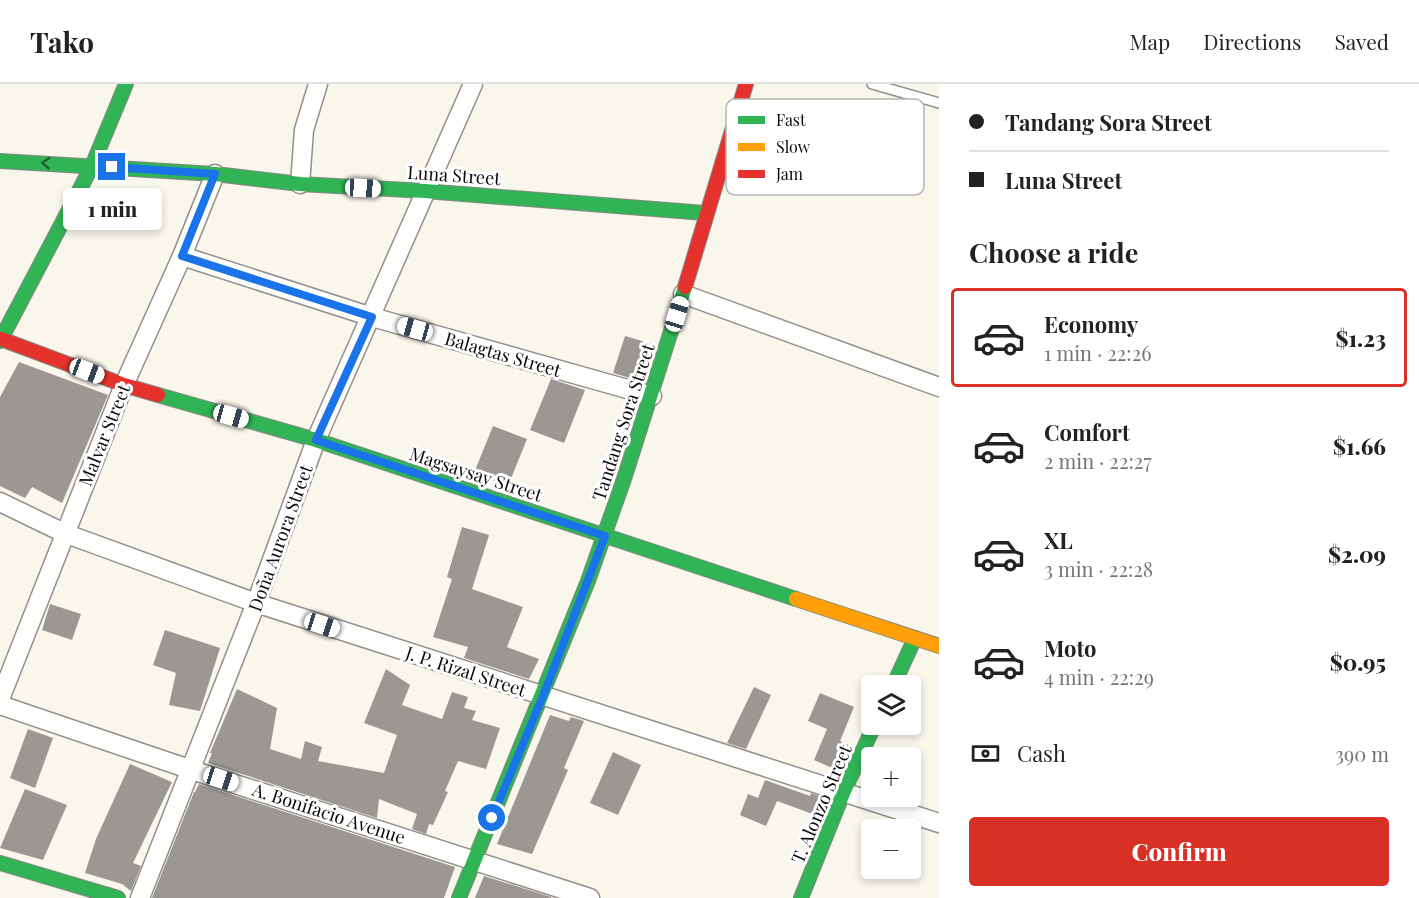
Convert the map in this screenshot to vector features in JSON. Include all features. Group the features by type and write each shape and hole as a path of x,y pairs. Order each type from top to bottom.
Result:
{"street":[{"path":"1,340 92,166 126,84"},
{"path":"300,184 304,130 318,84"},
{"name":"Doña Aurora Street","path":"140,898 256,603 316,440 473,84"},
{"name":"Tandang Sora Street","path":"741,99 746,84"},
{"name":"Tandang Sora Street","path":"459,898 543,696 605,536 652,396 726,147"},
{"name":"Luna Street","path":"0,161 215,174 300,184 425,191 705,213"},
{"name":"Malvar Street","path":"0,699 124,385 182,256 215,174"},
{"name":"Balagtas Street","path":"182,256 372,317 652,396"},
{"path":"683,294 939,387"},
{"name":"Magsaysay Street","path":"1,340 124,385 316,440 939,646"},
{"name":"J. P. Rizal Street","path":"0,502 64,533 256,603 939,823"},
{"path":"898,675 915,638"},
{"name":"A. Bonifacio Avenue","path":"0,705 190,769 591,898"},
{"name":"T. Alonzo Street","path":"801,898 869,735"},
{"path":"0,863 118,898"}],"lane":[{"path":"872,84 939,103"}],"building":[{"path":"625,336 652,344 640,381 613,373"},
{"path":"19,362 108,395 62,503 32,487 25,498 0,486 0,397"},
{"path":"551,379 585,390 564,443 530,430"},
{"path":"493,426 527,439 508,486 474,473"},
{"path":"462,527 489,535 472,589 523,607 507,647 539,659 529,679 464,658 468,647 433,637 452,579 447,577"},
{"path":"50,604 81,614 72,640 42,630"},
{"path":"165,630 220,648 200,711 169,705 176,673 153,665"},
{"path":"386,669 410,685 402,705 442,719 452,692 468,697 464,708 476,711 472,720 500,728 486,769 458,761 445,791 448,792 433,825 429,824 426,834 412,829 417,814 379,799 377,818 208,763 237,689 277,708 270,749 301,759 305,741 322,747 318,761 384,773 397,735 364,723"},
{"path":"754,687 771,695 746,749 727,743"},
{"path":"820,693 854,707 840,741 849,745 837,770 814,760 827,729 808,721"},
{"path":"550,715 569,721 571,717 584,721 564,768 568,770 532,854 497,844"},
{"path":"28,729 53,738 35,788 10,778"},
{"path":"613,752 641,765 618,815 590,803"},
{"path":"130,764 172,782 133,863 141,866 131,891 122,884 85,873 96,839"},
{"path":"765,780 810,796 811,793 825,798 818,816 777,801 766,826 740,815 748,794 758,798"},
{"path":"199,784 455,867 444,898 152,898"},
{"path":"25,789 67,805 43,860 0,848"},
{"path":"484,876 551,897 551,898 475,898"}],"traffic: fast":[{"path":"0,341 92,166 126,84"},
{"path":"0,161 215,174 300,184 425,191 705,213"},
{"path":"459,898 588,581 624,479 685,287"},
{"path":"158,395 316,440 796,599"},
{"path":"898,675 915,638"},
{"path":"801,898 844,791 870,735"},
{"path":"0,863 118,898"}],"traffic: slow":[{"path":"796,599 939,646"}],"traffic: jam":[{"path":"741,99 746,84"},
{"path":"685,287 726,151"},
{"path":"1,339 124,385 158,395"}],"route":[{"path":"112,167 215,174 182,256 372,317 316,440 605,536 543,696 492,818"}]}
